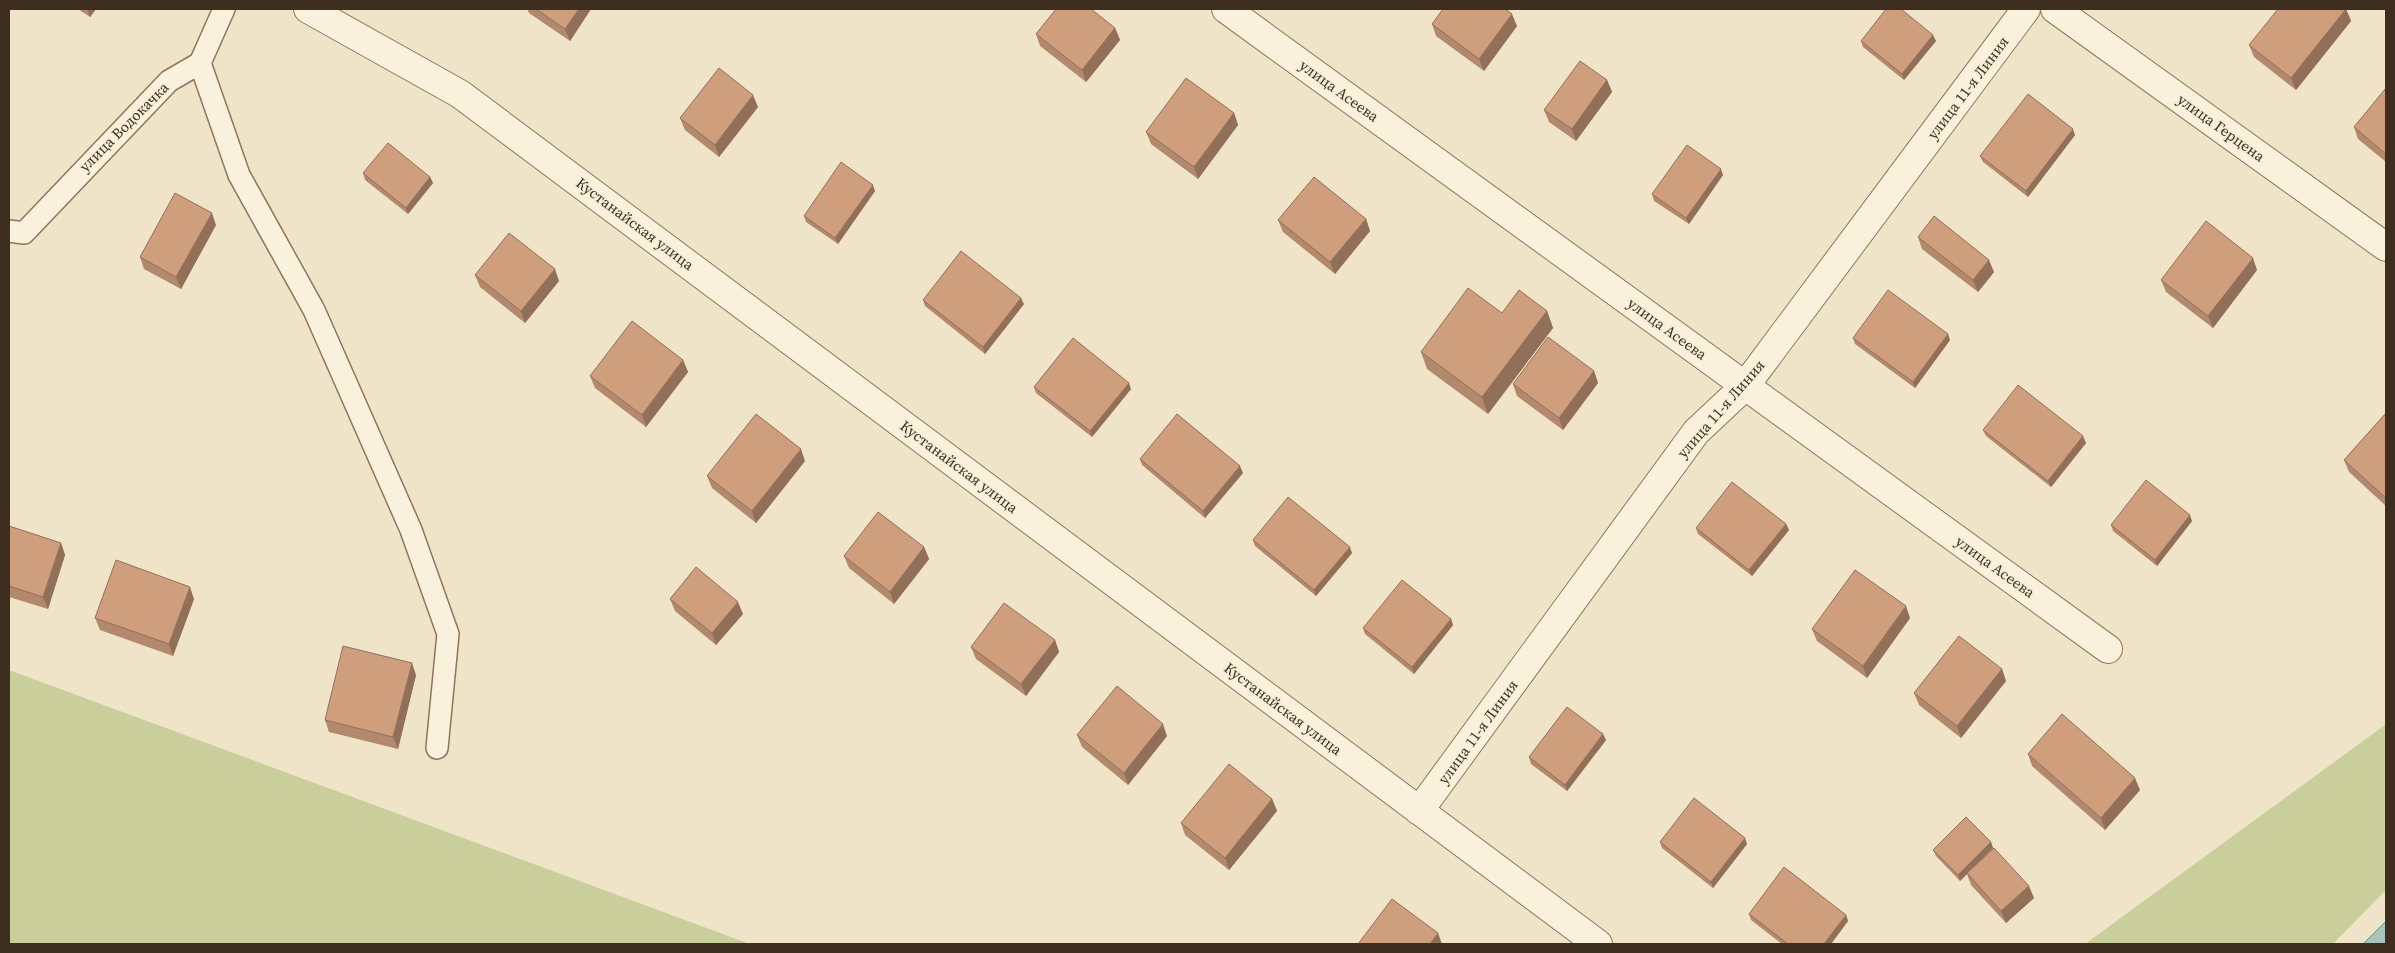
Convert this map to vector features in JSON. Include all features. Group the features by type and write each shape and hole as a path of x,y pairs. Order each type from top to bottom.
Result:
{"street":[{"name":"Кустанайская улица","path":"308,9 460,94 1598,944"},
{"name":"улица Асеева","path":"1226,9 2108,649"},
{"name":"улица 11-я Линия","path":"1419,811 1696,432 1745,386 2026,9"},
{"name":"улица Герцена","path":"2055,9 2386,247"}],"lane":[{"path":"224,9 200,63 239,175 314,310 411,530 448,634 437,748"},
{"name":"улица Водокачка","path":"9,231 24,233 169,81 200,63"}],"green space":[{"path":"9,670 750,944 9,944"},
{"path":"2385,725 2386,890 2333,944 2085,944"}],"water":[{"path":"2386,921 2386,944 2363,944"}],"building":[{"path":"536,9 579,9 565,29"},
{"path":"1056,9 1091,9 1115,28 1082,70 1036,34"},
{"path":"1443,9 1505,9 1512,14 1479,59 1432,24"},
{"path":"1886,9 1901,9 1933,35 1902,74 1861,41"},
{"path":"2278,9 2346,9 2291,78 2249,45"},
{"path":"1580,61 1607,80 1572,129 1544,110"},
{"path":"719,68 753,95 715,145 680,118"},
{"path":"1186,78 1234,113 1194,167 1146,132"},
{"path":"2386,88 2386,154 2354,127"},
{"path":"2028,94 2073,129 2026,191 1980,156"},
{"path":"388,143 430,177 406,208 363,173"},
{"path":"1687,145 1721,169 1686,218 1652,194"},
{"path":"841,162 873,185 835,238 804,216"},
{"path":"1314,177 1366,219 1330,262 1278,220"},
{"path":"175,193 212,213 176,277 140,257"},
{"path":"1934,216 1989,260 1973,280 1918,237"},
{"path":"2206,221 2253,258 2208,316 2161,280"},
{"path":"509,233 555,269 521,311 475,275"},
{"path":"961,251 1021,298 983,347 923,300"},
{"path":"1468,288 1502,313 1519,290 1547,311 1482,397 1421,352"},
{"path":"1888,290 1948,334 1913,382 1853,338"},
{"path":"632,321 683,360 642,415 590,376"},
{"path":"1548,337 1594,371 1559,418 1513,384"},
{"path":"1073,338 1129,383 1090,431 1034,387"},
{"path":"2018,385 2083,436 2048,481 1983,430"},
{"path":"2386,413 2386,498 2344,460"},
{"path":"756,414 801,449 752,511 707,476"},
{"path":"1177,414 1240,466 1203,511 1140,459"},
{"path":"2146,480 2190,515 2155,560 2111,525"},
{"path":"1732,482 1786,524 1749,570 1696,528"},
{"path":"1288,497 1350,547 1314,590 1253,540"},
{"path":"878,512 924,547 890,592 844,556"},
{"path":"9,526 61,543 43,597 9,586"},
{"path":"116,560 190,587 169,644 95,618"},
{"path":"696,567 738,602 712,633 670,599"},
{"path":"1855,570 1906,606 1863,666 1812,629"},
{"path":"1402,580 1451,619 1412,667 1363,628"},
{"path":"1004,603 1055,640 1021,684 971,647"},
{"path":"1959,636 2002,669 1957,726 1914,693"},
{"path":"343,646 412,663 393,737 325,720"},
{"path":"1117,686 1163,724 1124,773 1077,735"},
{"path":"1567,707 1603,734 1565,785 1529,757"},
{"path":"2062,714 2135,778 2101,818 2028,754"},
{"path":"1229,764 1272,799 1225,858 1181,823"},
{"path":"1694,798 1745,838 1711,882 1660,842"},
{"path":"1966,817 1991,842 1958,875 1933,850"},
{"path":"1994,848 2029,886 2001,911 1967,873"},
{"path":"1784,867 1846,915 1824,944 1788,944 1749,914"},
{"path":"1392,899 1438,933 1430,944 1358,944"}]}
